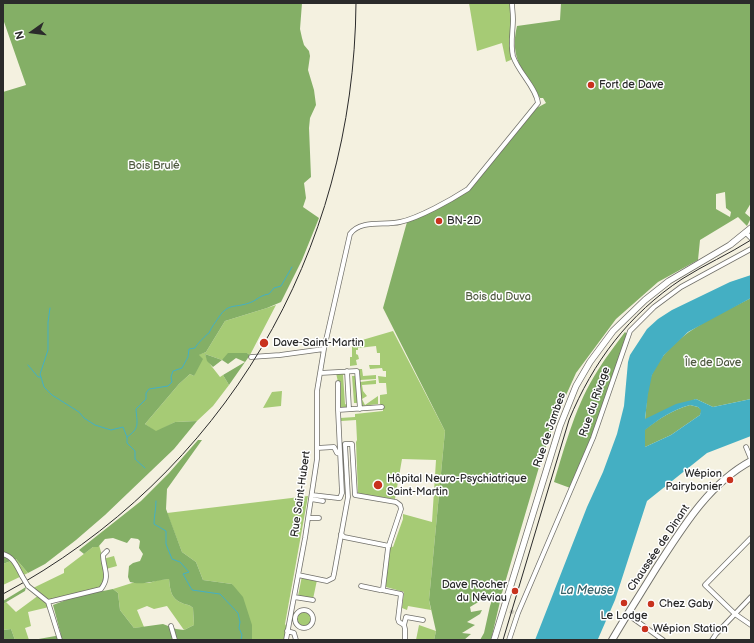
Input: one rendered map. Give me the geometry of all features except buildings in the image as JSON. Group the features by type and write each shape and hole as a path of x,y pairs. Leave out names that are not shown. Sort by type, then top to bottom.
{"main road":[{"name":"Rue de Jambes","path":"494,640 507,610 562,420 576,386 590,362 613,331 645,300 669,281 730,245 751,228"},
{"name":"Chaussée de Dinant","path":"612,640 627,614 699,505 730,475 751,460"}],"street":[{"name":"Rue Saint-Hubert","path":"286,640 287,631 292,618 294,597 311,497 317,448 317,391 324,349 350,234 354,228 365,225 393,224 409,220 468,189 540,102 513,55 512,43 514,17 512,3"},
{"path":"746,233 751,238"},
{"name":"Rue du Rivage","path":"509,640 516,613 593,438 630,331 654,307 681,287 751,249"},
{"path":"251,357 324,349"},
{"path":"347,371 349,409"},
{"path":"320,373 357,371 360,409"},
{"path":"338,384 342,491 340,498"},
{"path":"338,410 382,407"},
{"path":"298,575 327,581 332,578 334,574 348,493 345,444 352,444 355,495"},
{"path":"317,448 334,447 337,453 340,454"},
{"path":"746,447 751,460"},
{"path":"342,491 355,495 396,502 400,505 400,514 389,546 384,574 384,587 382,590"},
{"path":"311,497 340,498 347,500"},
{"path":"311,497 323,501"},
{"path":"308,518 319,518"},
{"path":"341,534 344,537 389,546"},
{"path":"751,538 705,585 735,614 751,625"},
{"path":"48,602 101,589 107,572 103,555 107,551"},
{"path":"3,554 10,557 14,561 28,586 48,602 60,640"},
{"path":"361,586 401,594 398,619 399,622 404,625"},
{"path":"294,597 313,600"},
{"path":"712,640 751,597"},
{"path":"305,610 310,613 312,621 306,628 301,628 292,618 297,613 305,610"},
{"path":"627,614 663,640"},
{"path":"405,640 406,629 404,625 406,617 423,620"},
{"path":"171,626 175,640"},
{"path":"287,631 294,633 296,640"}],"green space":[{"name":"Bois Brulé","path":"3,3 302,3 300,29 304,45 309,51 310,56 308,70 314,90 316,105 310,118 311,177 304,183 306,198 303,207 319,218 302,260 281,302 225,321 206,352 199,355 203,359 194,376 190,374 179,384 145,424 156,431 175,422 197,421 174,449 105,515 45,564 28,573 16,559 3,564 3,92 26,85 3,19"},
{"path":"469,3 510,3 513,59 506,62 502,43 477,51"},
{"name":"Bois du Duva","path":"561,3 751,3 751,203 745,213 751,218 747,226 738,217 700,240 698,260 658,282 616,319 576,373 558,413 542,457 502,593 491,640 480,640 484,633 492,600 490,595 470,607 471,612 482,610 480,614 467,622 475,625 462,633 471,634 464,640 434,640 436,631 429,600 445,431 383,308 407,222 468,191 533,110 546,103 543,98 540,98 520,65 515,48 517,26 560,20","holes":["725,192 726,208 731,212 730,217 716,209 716,194"]},
{"name":"Île de Dave","path":"751,298 751,399 713,407 696,399 645,420 650,379 660,360 670,348 695,328"},
{"path":"276,305 250,355 247,353 222,360 205,354 213,369 220,377 223,375 229,385 213,406 197,421 175,422 156,432 145,424 179,384 190,374 194,376 198,355 206,352 225,321"},
{"path":"393,331 445,431 429,600 431,610 408,606 407,610 402,608 404,592 386,587 386,574 390,546 393,547 403,519 403,514 432,522 436,460 402,459 395,499 358,494 356,420 341,421 340,418 355,417 355,414 383,411 383,406 380,404 380,395 387,394 386,383 379,383 378,376 386,377 386,371 383,371 382,368 370,369 369,365 380,365 380,353 377,353 376,346 358,348 358,350 356,350 356,354 358,355 359,359 356,360 357,365 350,366 350,357 352,357 352,343"},
{"path":"625,332 629,336 573,489 554,482 572,424 590,383"},
{"path":"228,353 247,353 250,355 229,385 223,375 245,362 236,358 228,364 222,360"},
{"path":"205,354 222,360 213,367 207,361"},
{"path":"359,369 362,369 363,376 376,375 376,379 360,380"},
{"path":"336,373 346,374 343,375 345,404 347,405 346,408 340,407 341,382 338,382"},
{"path":"352,376 356,376 355,380 357,382 358,403 354,403"},
{"path":"376,380 376,384 362,385 363,391 367,396 362,399 365,405 378,396 378,404 362,406 360,382"},
{"path":"282,391 281,406 263,408 272,392"},
{"path":"690,405 698,407 702,410 700,415 671,435 645,447 644,430 677,409"},
{"path":"198,440 202,440 167,489 166,509 182,552 196,562 203,580 232,584 243,597 252,625 252,639 33,640 61,635 53,605 74,597 113,589 118,593 120,610 134,628 163,624 176,629 184,630 194,625 193,608 189,605 183,604 173,597 169,579 144,583 130,582 128,577 129,566 140,561 143,554 139,548 140,541 138,539 131,538 127,543 113,538 105,539 98,547 93,547 84,554 79,550 141,501 169,473"},
{"path":"308,496 285,624 287,627 285,640 251,640 252,639 232,584 203,580 196,562 182,552 167,513"},
{"path":"99,545 103,559 114,556 117,566 106,569 103,587 48,602 49,607 28,612 31,626 25,628 29,640 15,640 11,629 3,630 3,604 6,602 16,612 39,595 31,589 64,573 64,569 93,547"},
{"path":"16,559 28,573 3,585 3,564"},
{"path":"302,576 317,580 313,599 298,596"},
{"path":"169,579 173,597 183,604 189,605 193,608 194,625 184,630 167,606 154,609 147,606 137,610 144,627 134,628 120,610 118,593 113,589 132,583 149,583"},
{"path":"26,587 25,591 3,604 3,601"},
{"path":"301,612 307,612 311,616 311,622 307,626 301,626 297,622 297,616"},
{"path":"419,625 436,631 434,640 416,640"},
{"path":"11,629 15,640 3,640 3,630"}],"water":[{"name":"La Meuse","path":"751,275 751,298 688,332 664,355 652,375 645,419 676,404 696,399 713,407 751,399 751,436 707,453 647,501 615,600 598,639 599,640 535,640 617,434 624,406 630,355 647,329 658,319 672,310 730,282","holes":["690,405 698,407 701,410 700,415 671,435 645,447 645,430 650,426 677,409"]}],"waterway":[{"path":"145,468 135,459 135,451 127,443 127,437 136,428 136,409 146,399 146,393 149,389 168,386 172,382 171,377 173,371 182,368 188,357 189,349 195,348 209,333 212,326 222,313 229,308 249,303 269,294 274,288 281,286 292,267"},
{"path":"50,308 48,322 48,350 40,374 44,387 52,395 79,412 84,418 95,425 111,430 123,427 127,437"},
{"path":"28,365 38,377 41,377"},
{"path":"156,501 154,524 166,531 166,544 172,559 180,562 189,572 183,574 192,590 220,594 238,613 240,622 239,628 242,635 241,640"}],"tunnel":[{"path":"510,611 515,613"}],"railway":[{"path":"3,594 82,545 151,487 211,421 262,348 302,268 331,184 349,95 356,3"},
{"path":"503,640 569,420 589,378 615,341 645,308 682,279 751,240"}],"place":[{"name":"Fort de Dave","path":"591,85"},
{"name":"BN-2D","path":"439,221"},
{"name":"Dave-Saint-Martin","path":"264,343"},
{"name":"Wépion Pairybonier","path":"730,480"},
{"name":"Hôpital Neuro-Psychiatrique Saint-Martin","path":"378,485"},
{"name":"Dave Rocher du Néviau","path":"515,591"},
{"name":"Le Lodge","path":"624,603"},
{"name":"Chez Gaby","path":"651,604"},
{"name":"Wépion Station","path":"645,629"}]}
